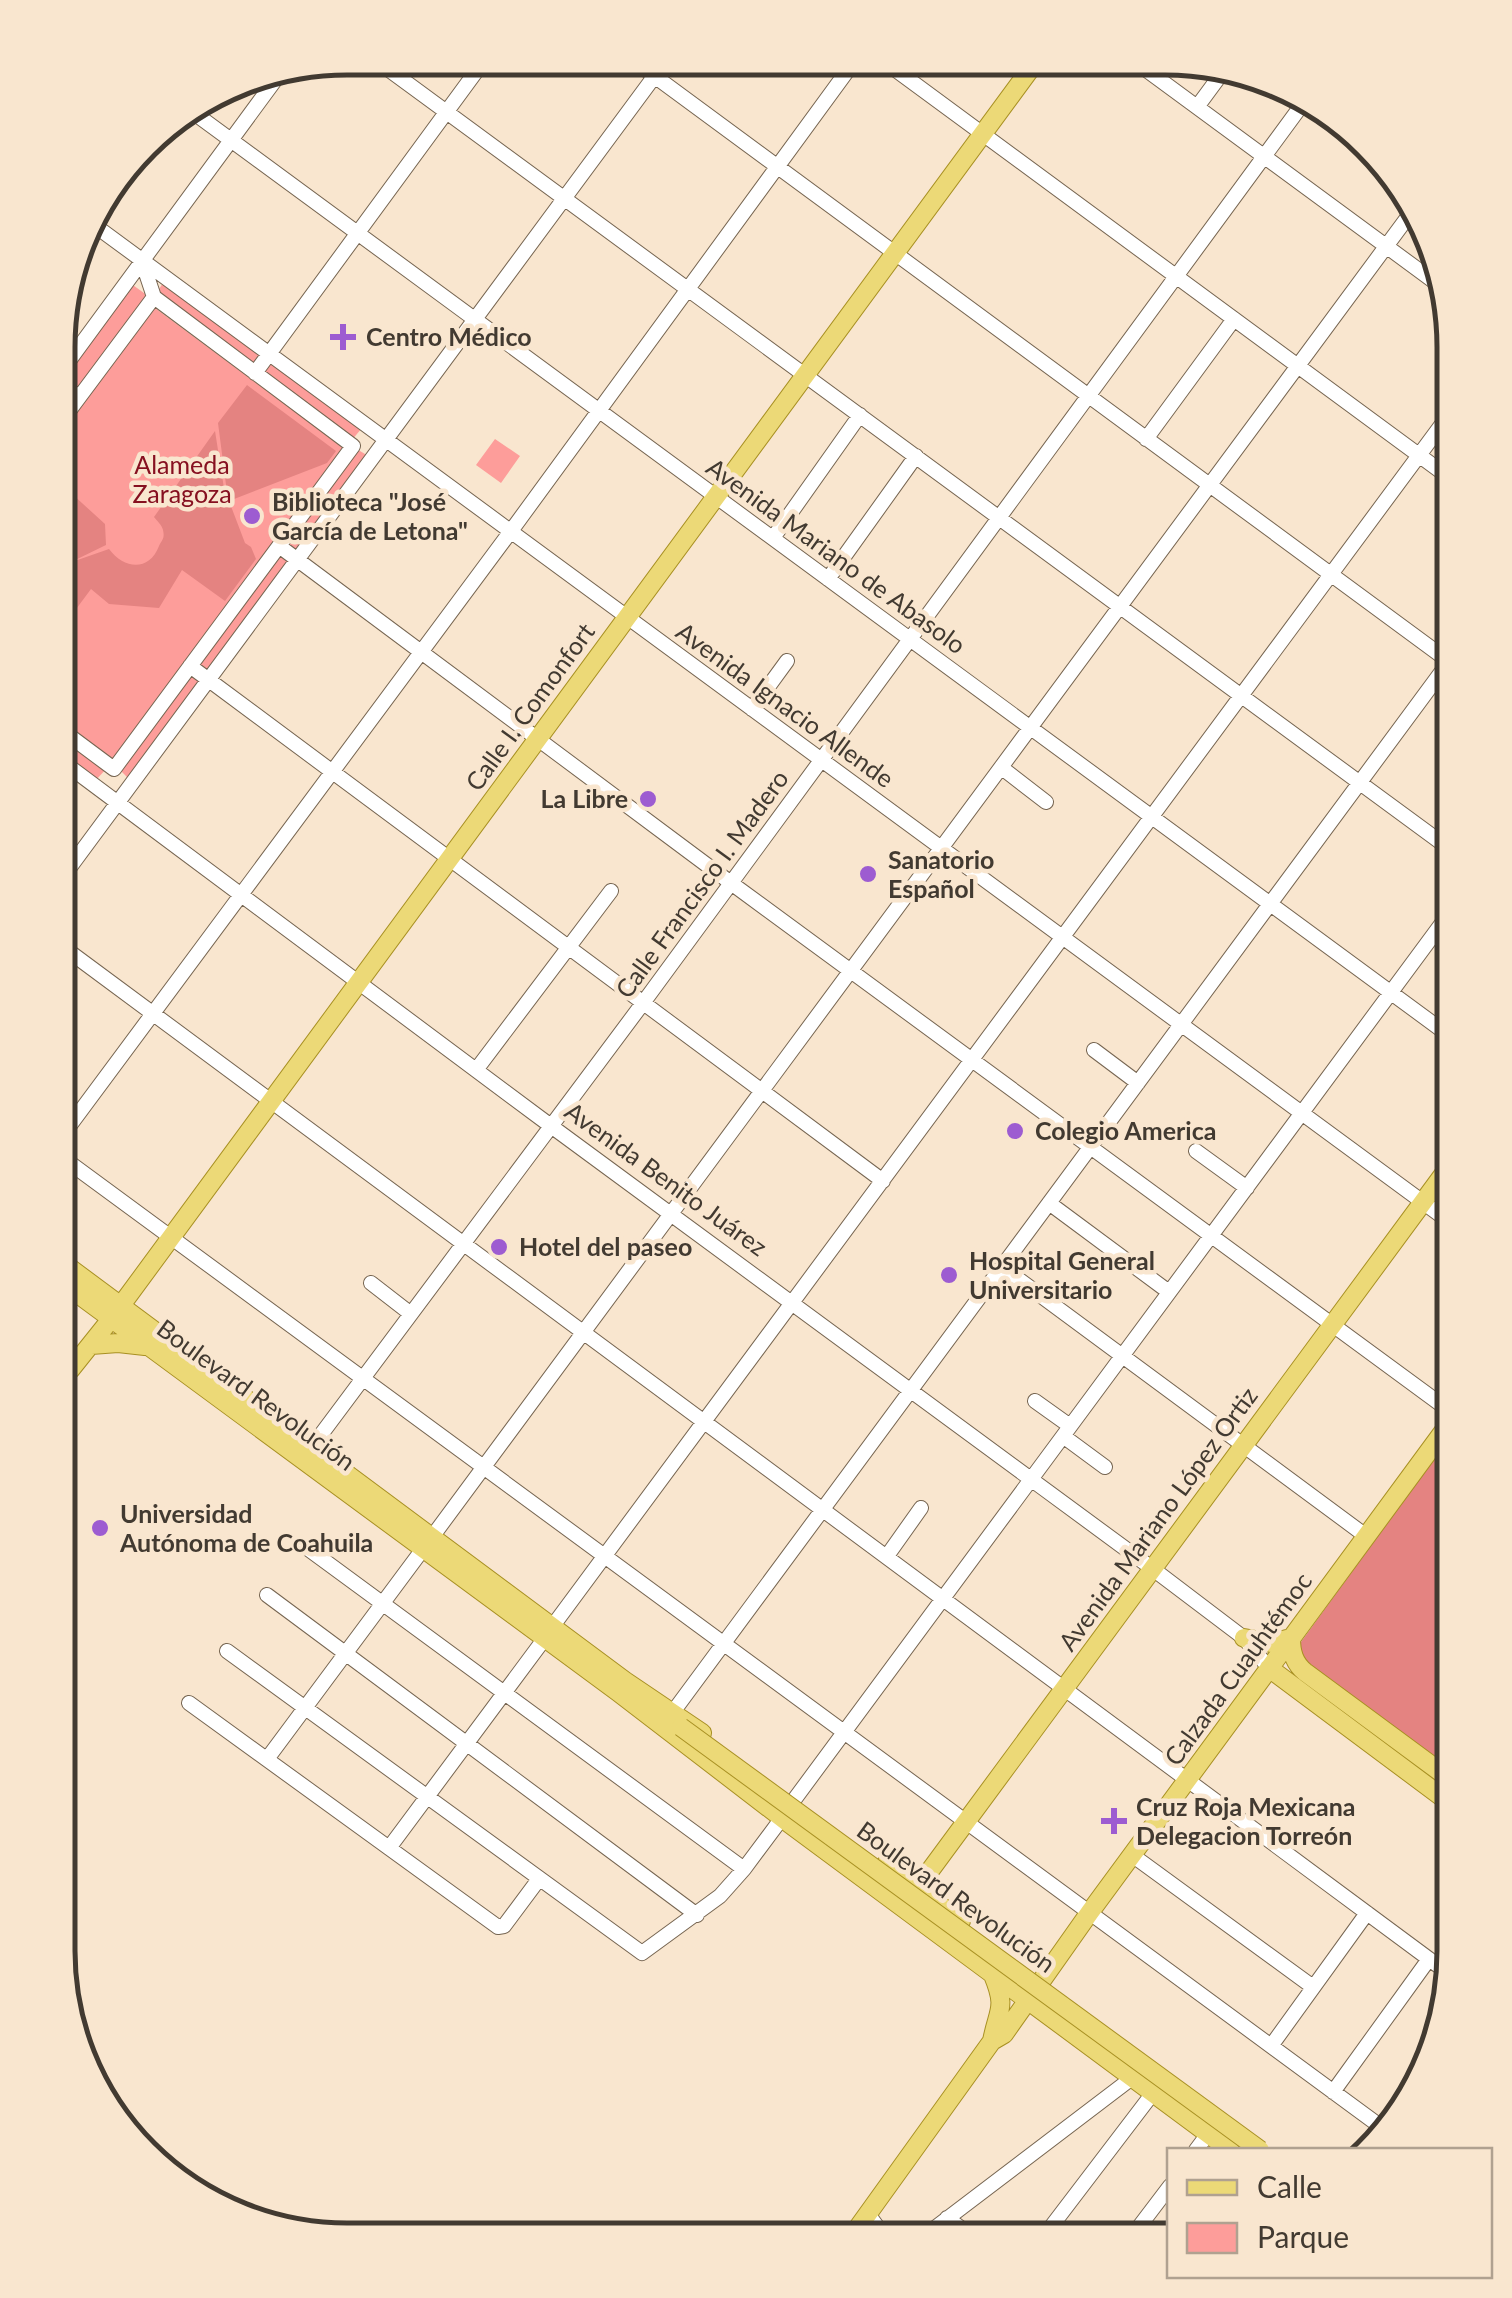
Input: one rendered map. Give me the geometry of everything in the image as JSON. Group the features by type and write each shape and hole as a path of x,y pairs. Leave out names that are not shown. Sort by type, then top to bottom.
{"main road":[{"name":"Calle I. Comonfort","path":"75,1362 171,1238 1026,75"},
{"name":"Avenida Mariano López Ortiz","path":"903,1908 1436,1184"},
{"path":"75,1275 116,1312 311,1448 428,1543"},
{"name":"Boulevard Revolución","path":"75,1289 116,1312 149,1347 428,1543 1257,2148"},
{"path":"91,1345 149,1347"},
{"name":"Calzada Cuauhtémoc","path":"861,2223 901,2179 992,2041 1004,2034 1436,1439"},
{"path":"1244,1638 1271,1644 1291,1638 1297,1664 1305,1672 1436,1769"},
{"name":"Avenida Benito Juárez","path":"1269,1668 1436,1791"},
{"name":"Boulevard Revolución","path":"622,1686 782,1818 1227,2148"},
{"path":"677,1723 917,1888 1267,2148"},
{"name":"Boulevard Revolución","path":"677,1723 1245,2148"},
{"path":"992,1974 1001,2012 992,2041"},
{"path":"1094,2049 1098,2035 1108,2030"}],"street":[{"path":"396,75 1437,839"},
{"path":"255,374 474,75"},
{"path":"652,75 1437,649"},
{"path":"75,1118 844,75"},
{"path":"903,75 1437,468"},
{"path":"1158,75 1428,277"},
{"path":"75,860 655,77"},
{"path":"1197,107 1217,80"},
{"path":"75,353 271,86"},
{"name":"Calle Francisco I. Madero","path":"311,1448 1298,110"},
{"name":"Avenida Mariano de Abasolo","path":"201,118 1437,1026"},
{"path":"267,1760 1405,220"},
{"name":"Avenida Ignacio Allende","path":"102,231 1436,1212"},
{"path":"142,261 154,297 353,446"},
{"path":"75,402 154,297"},
{"path":"1146,438 1234,319"},
{"path":"75,394 79,397"},
{"path":"773,538 860,415"},
{"path":"389,1848 1437,431"},
{"path":"118,802 114,769 190,666 353,446 386,440"},
{"path":"828,578 916,456"},
{"path":"279,546 1436,1402"},
{"path":"752,709 787,661"},
{"path":"190,666 883,1181"},
{"path":"677,1723 724,1644 1437,681"},
{"path":"75,739 114,769"},
{"path":"1002,768 1046,802"},
{"name":"Avenida Benito Juárez","path":"75,770 1153,1569 1244,1638 1269,1668"},
{"path":"476,1070 611,891"},
{"path":"794,1800 1437,930"},
{"path":"75,956 1436,1964"},
{"path":"1094,1050 1138,1082"},
{"path":"1196,1150 1247,1188"},
{"path":"75,1167 1375,2123"},
{"path":"1049,1203 1169,1292"},
{"path":"1002,1267 1366,1536"},
{"path":"371,1283 411,1314"},
{"path":"1036,1401 1105,1467"},
{"path":"887,1556 920,1508"},
{"path":"303,1546 744,1869"},
{"path":"268,1595 697,1915"},
{"path":"227,1651 642,1953 720,1896 782,1818"},
{"path":"190,1704 500,1928 539,1879"},
{"path":"1132,1855 1314,1987"},
{"path":"1270,2046 1367,1913"},
{"path":"1333,2092 1429,1959"},
{"path":"941,2223 1132,2078"},
{"path":"1054,2223 1153,2093"},
{"path":"1198,2148 1208,2134"},
{"path":"1142,2223 1167,2190"},
{"path":"868,2214 875,2223"},
{"path":"947,2218 954,2223"}],"green space":[{"path":"165,280 362,428 351,441 155,295"},
{"path":"130,283 151,298 78,392 75,357"},
{"name":"Alameda Zaragoza","path":"151,305 351,453 355,448 370,457 130,780 121,771 107,768 96,780 75,765 75,408"},
{"path":"247,385 336,451 327,463 229,501 245,543 256,559 225,601 182,570 159,608 109,604 91,589 75,611 75,561 109,549 129,564 149,560 163,537 154,517 215,431 228,500 218,423"},
{"path":"495,439 520,456 501,483 476,465"},
{"path":"75,497 105,524 106,545 75,560"},
{"path":"1436,1455 1436,1759 1293,1653"}],"place":[{"name":"Centro Médico","path":"343,337"},
{"name":"Biblioteca \"José García de Letona\"","path":"252,516"},
{"name":"La Libre","path":"648,799"},
{"name":"Sanatorio Español","path":"868,874"},
{"name":"Colegio America","path":"1015,1131"},
{"name":"Hotel del paseo","path":"499,1247"},
{"name":"Hospital General Universitario","path":"949,1275"},
{"name":"Universidad Autónoma de Coahuila","path":"100,1528"},
{"name":"Cruz Roja Mexicana Delegacion Torreón","path":"1114,1821"}]}
